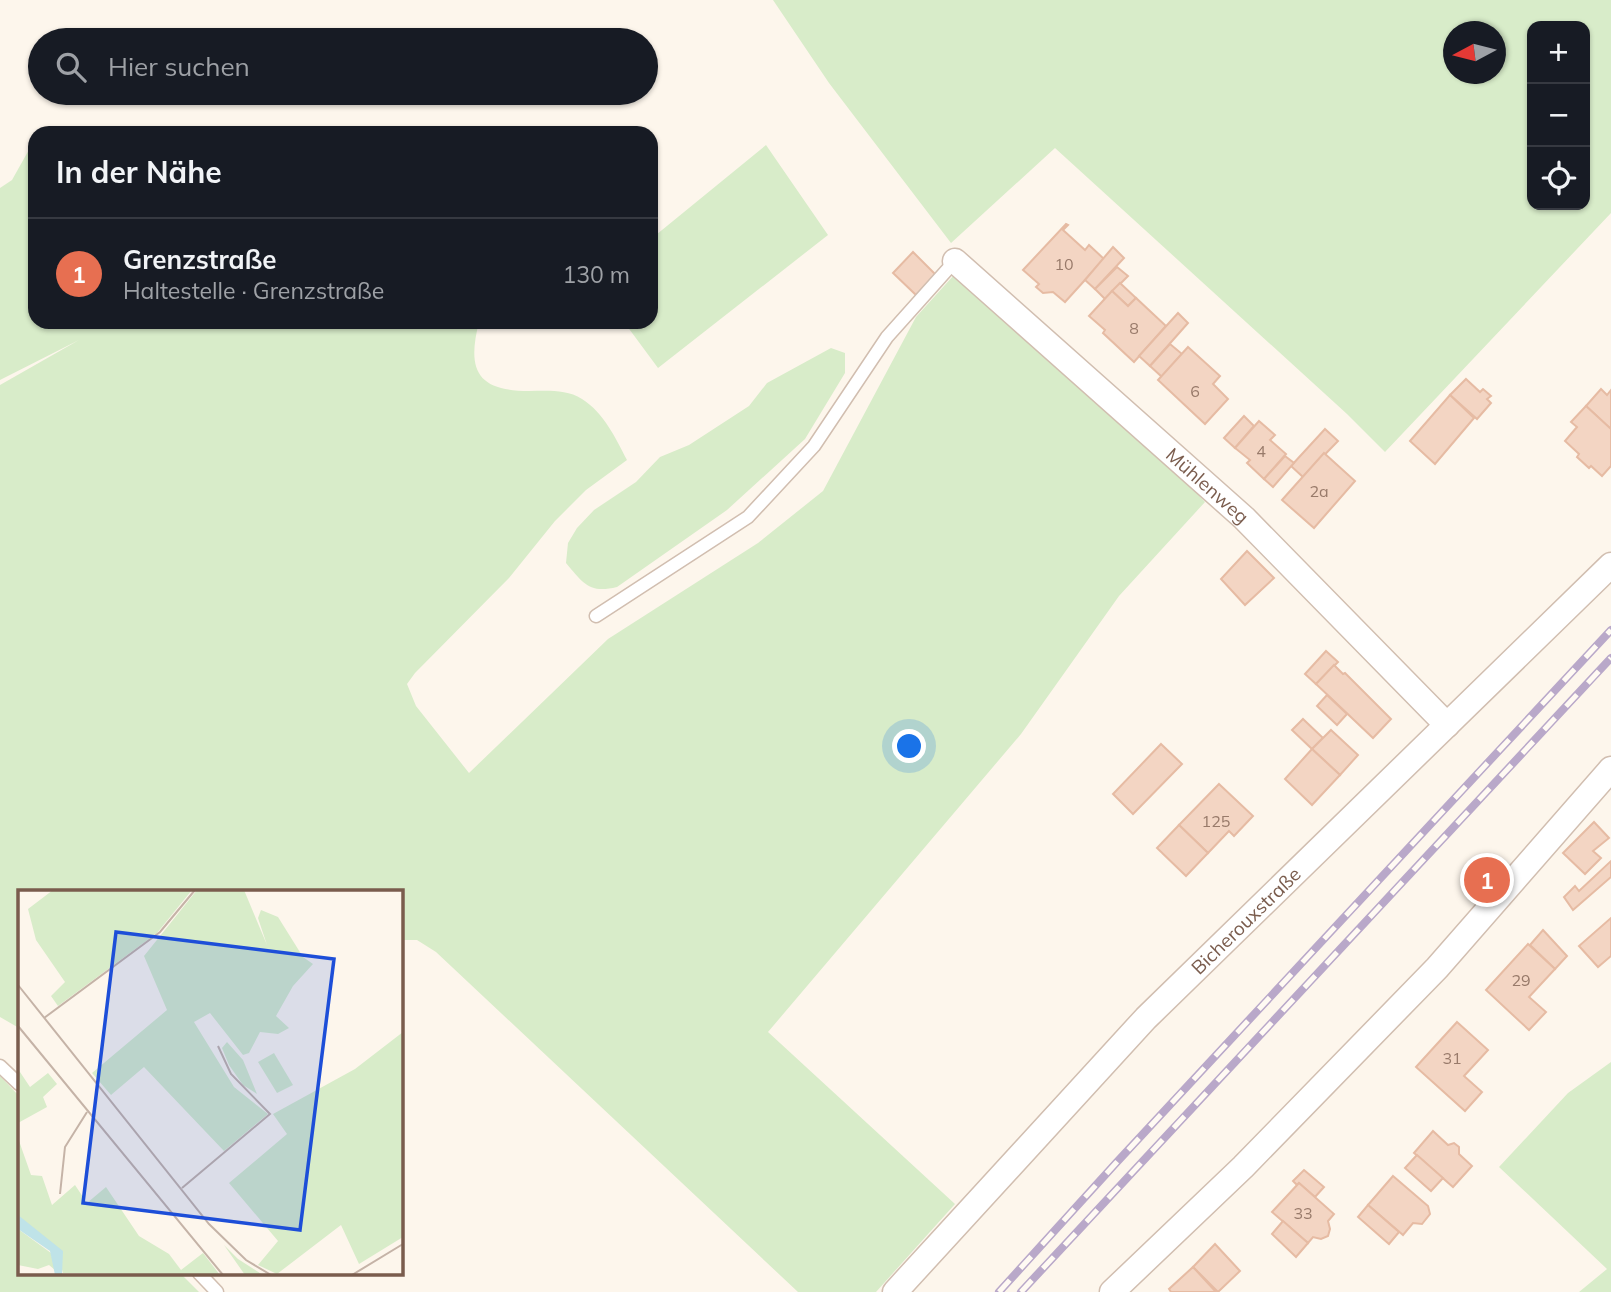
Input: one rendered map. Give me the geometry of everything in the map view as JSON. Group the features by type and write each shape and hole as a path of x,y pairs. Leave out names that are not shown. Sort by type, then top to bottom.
{"street":[{"name":"Mühlenweg","path":"955,261 1244,519 1447,725"},
{"name":"Bicherouxstraße","path":"895,1292 1146,1018 1611,565"},
{"path":"1112,1292 1243,1167 1437,968 1611,769"}],"lane":[{"path":"596,616 748,517 814,446 887,337 955,261"},
{"path":"0,1066 18,1083"},
{"path":"200,1274 217,1292"}],"green space":[{"path":"773,0 1611,0 1611,213 1385,452 1347,414 1055,148 951,243 829,83"},
{"path":"766,145 828,235 658,368 629,329 658,329 658,233"},
{"path":"28,151 28,329 478,329 474,353 480,374 487,382 511,390 570,394 582,399 597,411 627,460 586,490 555,521 509,578 407,684 416,706 469,773 608,639 758,543 823,491 916,317 954,275 1147,441 1205,502 1119,596 1021,734 768,1032 955,1204 876,1292 798,1292 436,952 417,940 402,940 402,890 18,890 18,1027 0,1017 0,385 79,340 0,380 0,188 12,180"},
{"path":"831,348 845,353 845,373 805,439 727,510 617,587 593,588 577,576 566,563 568,543 577,528 594,510 636,482 660,457 689,445 749,406 767,383"},
{"path":"1611,1062 1611,1292 1579,1292 1607,1269 1499,1167 1568,1093"},
{"path":"0,1076 18,1095 18,1274 181,1274 199,1292 0,1292"}],"building":[{"path":"1066,224 1068,225 1063,230 1085,250 1089,245 1104,259 1065,302 1053,292 1043,293 1036,287 1039,284 1023,270"},
{"path":"1113,247 1124,258 1095,289 1085,280"},
{"path":"913,252 936,275 916,295 893,273"},
{"path":"1117,267 1128,276 1105,299 1095,289"},
{"path":"1120,283 1136,298 1128,306 1112,291"},
{"path":"1112,291 1128,306 1136,298 1166,326 1134,362 1089,316"},
{"path":"1178,313 1188,323 1150,366 1139,356"},
{"path":"1170,344 1182,354 1162,377 1150,366"},
{"path":"1188,347 1220,376 1213,384 1228,399 1205,424 1158,380"},
{"path":"1466,379 1480,392 1483,389 1491,396 1487,399 1491,403 1477,419 1450,395"},
{"path":"1601,389 1607,395 1611,390 1611,429 1586,406"},
{"path":"1450,395 1474,418 1435,464 1410,441"},
{"path":"1586,406 1611,429 1611,466 1602,476 1577,457 1579,454 1565,441 1577,427 1571,422"},
{"path":"1244,416 1254,426 1235,448 1224,438"},
{"path":"1259,421 1275,435 1270,440 1286,454 1264,479 1247,463 1250,460 1235,448"},
{"path":"1325,429 1338,441 1303,477 1291,466"},
{"path":"1324,453 1355,481 1314,528 1282,500"},
{"path":"1285,456 1294,463 1273,487 1264,479"},
{"path":"1247,551 1274,578 1245,605 1221,579"},
{"path":"1326,651 1338,662 1316,684 1305,674"},
{"path":"1334,665 1391,719 1373,738 1316,684"},
{"path":"1327,695 1347,714 1337,725 1317,706"},
{"path":"1303,719 1323,738 1312,749 1292,730"},
{"path":"1331,730 1358,755 1340,775 1312,749"},
{"path":"1161,744 1182,764 1133,814 1113,794"},
{"path":"1312,749 1340,775 1312,805 1285,779"},
{"path":"1219,784 1253,816 1234,836 1229,831 1208,853 1179,825"},
{"path":"1594,822 1609,838 1593,851 1601,858 1585,874 1563,853"},
{"path":"1179,825 1208,853 1186,876 1157,848"},
{"path":"1611,861 1611,877 1573,910 1564,897 1575,886 1579,891"},
{"path":"1611,918 1611,956 1598,967 1579,946"},
{"path":"1543,930 1567,956 1555,969 1530,945"},
{"path":"1528,944 1555,969 1529,997 1546,1012 1529,1030 1486,990"},
{"path":"1457,1022 1488,1050 1464,1076 1482,1092 1465,1111 1416,1067"},
{"path":"1433,1131 1448,1145 1454,1143 1459,1147 1459,1154 1472,1166 1453,1187 1414,1153"},
{"path":"1417,1155 1443,1178 1431,1191 1405,1168"},
{"path":"1304,1170 1324,1187 1315,1197 1293,1181"},
{"path":"1393,1176 1428,1206 1430,1214 1422,1224 1413,1223 1403,1235 1368,1205"},
{"path":"1299,1183 1334,1214 1328,1221 1328,1236 1321,1239 1313,1237 1308,1243 1272,1212"},
{"path":"1368,1205 1399,1232 1389,1244 1358,1217"},
{"path":"1283,1221 1308,1243 1296,1257 1272,1234"},
{"path":"1215,1244 1240,1271 1218,1292 1193,1267"},
{"path":"1193,1267 1216,1292 1171,1292 1169,1289"}],"railway":[{"path":"999,1292 1611,630"},
{"path":"1021,1292 1611,658"}],"place":[{"name":"Grenzstraße","path":"1487,880"}]}
